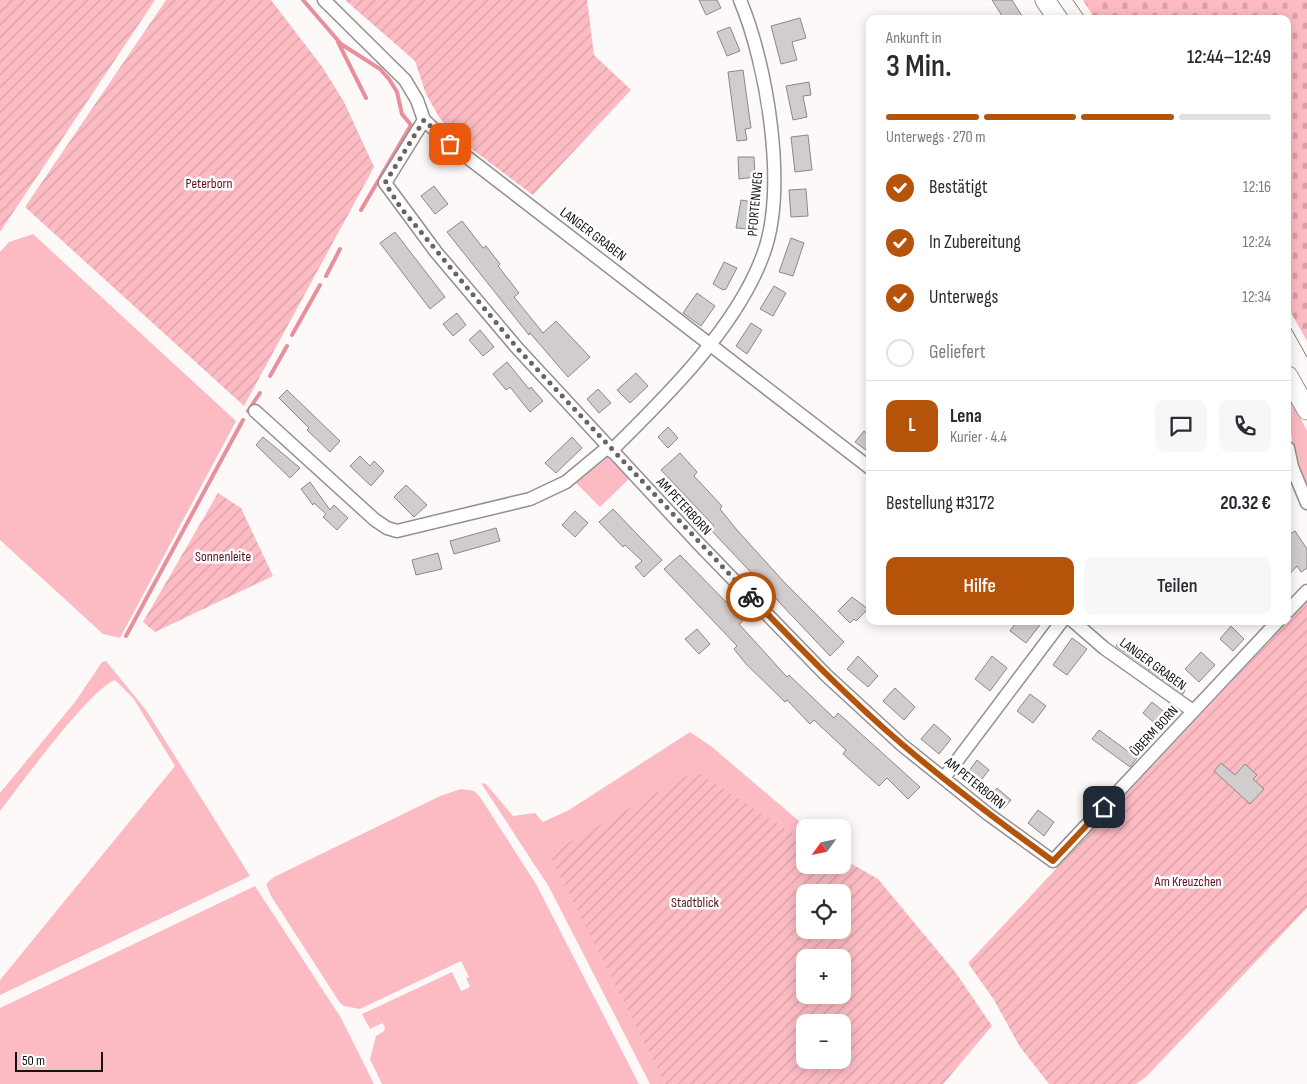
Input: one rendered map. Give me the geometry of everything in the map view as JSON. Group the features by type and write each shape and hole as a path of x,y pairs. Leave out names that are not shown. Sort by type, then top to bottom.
{"main road":[{"path":"1045,0 1055,15"},
{"path":"1291,381 1307,410"}],"street":[{"name":"LANGER GRABEN","path":"324,0 405,80 417,100 424,120 450,144 866,465"},
{"name":"PFORTENWEG","path":"255,411 387,528 397,531 530,499 566,482 609,449 661,402 710,343 753,276 763,256 770,232 774,157 766,95 754,41 740,0"},
{"name":"AM PETERBORN","path":"424,120 385,183 401,208 518,349 609,449 826,675 902,745 1053,861"},
{"path":"1291,462 1307,503"},
{"path":"1291,608 1307,591"},
{"path":"944,778 1059,625"},
{"name":"LANGER GRABEN","path":"1078,625 1104,648 1193,711"},
{"name":"ÜBERM BORN","path":"1053,861 1274,625"}],"green space":[{"path":"0,0 155,0 0,232"},
{"name":"Peterborn","path":"166,0 271,0 323,68 344,102 374,167 244,406 25,207"},
{"path":"345,0 587,0 594,55 631,90 533,195 456,137 439,117 426,94 415,61"},
{"path":"1083,0 1307,0 1307,341 1291,313 1291,15 1092,15"},
{"path":"33,234 236,421 120,638 103,634 0,540 0,252 9,242"},
{"path":"1291,399 1307,431 1307,485 1299,464 1293,443"},
{"path":"608,457 629,479 600,507 576,483"},
{"name":"Sonnenleite","path":"218,493 241,508 273,576 155,632 143,622"},
{"name":"Am Kreuzchen","path":"1307,601 1307,908 1146,1077 1136,1084 1049,1084 1020,1047 994,1000 968,963 1285,625 1291,625 1291,618"},
{"path":"106,661 146,710 250,876 0,995 0,980 175,766 133,698 115,680 103,687 73,719 0,811 0,793 75,702 102,662"},
{"path":"690,732 712,747 797,819 796,836 790,833 550,854 665,1084 650,1084 549,887 481,783 486,784 513,816 535,813 543,822 569,810"},
{"name":"Stadtblick","path":"695,771 796,835 796,874 851,874 851,864 878,879 956,973 992,1026 943,1084 665,1084 549,854"},
{"path":"461,789 474,791 480,797 536,884 639,1084 382,1084 370,1059 376,1036 384,1031 385,1027 382,1023 370,1029 362,1014 452,972 461,991 470,987 466,978 469,977 461,961 360,1009 344,1006 340,1003 271,896 266,884 274,877 440,796"},
{"path":"255,886 341,1018 374,1084 0,1084 0,1008"}],"building":[{"path":"699,0 717,0 721,8 706,15"},
{"path":"992,0 1012,0 1021,15 1001,15"},
{"path":"800,18 806,38 792,42 797,60 781,64 771,26"},
{"path":"730,27 740,51 727,56 717,32"},
{"path":"743,70 751,128 745,129 747,140 737,141 728,72"},
{"path":"809,82 811,95 803,96 807,117 793,120 786,86"},
{"path":"808,135 812,170 795,172 791,137"},
{"path":"738,157 754,157 755,177 739,179"},
{"path":"434,186 448,204 435,214 421,196"},
{"path":"806,189 808,216 791,217 789,190"},
{"path":"741,200 753,202 749,229 736,228"},
{"path":"462,221 483,248 486,246 500,264 498,266 519,293 514,297 543,333 556,321 590,357 568,377 530,333 529,335 447,232"},
{"path":"395,232 445,297 430,309 380,243"},
{"path":"791,238 804,243 793,276 779,272"},
{"path":"724,262 737,268 726,289 723,290 713,284"},
{"path":"774,286 786,293 773,316 760,309"},
{"path":"697,293 715,306 701,326 683,313"},
{"path":"457,313 466,325 453,336 443,324"},
{"path":"751,323 762,330 747,354 736,346"},
{"path":"480,330 494,347 483,356 469,340"},
{"path":"507,362 529,389 531,387 543,401 530,412 510,387 506,390 493,374"},
{"path":"636,373 648,386 630,403 617,390"},
{"path":"598,389 611,403 599,413 587,399"},
{"path":"287,390 340,441 330,452 307,430 309,428 279,398"},
{"path":"668,427 678,438 668,448 658,437"},
{"path":"864,431 866,433 866,450 855,442"},
{"path":"263,437 300,468 290,478 256,445"},
{"path":"572,437 582,448 556,473 545,463"},
{"path":"680,453 697,472 694,476 722,506 720,509 737,530 784,582 844,642 830,656 710,529 714,526 661,470"},
{"path":"360,456 370,466 374,461 384,471 371,486 350,466"},
{"path":"310,482 330,510 334,505 348,518 337,530 323,517 326,514 314,503 313,505 301,489"},
{"path":"406,485 427,505 414,517 394,497"},
{"path":"613,509 662,560 644,577 635,567 642,561 625,545 623,547 599,522"},
{"path":"575,511 588,523 575,537 562,525"},
{"path":"496,528 500,541 454,554 450,541"},
{"path":"1295,531 1307,549 1307,568 1301,572 1297,566 1291,573 1291,533"},
{"path":"438,553 442,569 416,575 412,560"},
{"path":"680,555 731,607 743,621 739,624 787,677 789,675 834,718 838,713 920,787 908,799 887,778 879,786 843,754 846,750 814,720 810,724 787,700 785,702 746,664 734,649 737,646 664,569"},
{"path":"852,597 866,608 866,611 856,621 854,619 850,623 838,611"},
{"path":"1014,625 1040,625 1026,643 1010,631"},
{"path":"1231,626 1244,639 1233,651 1220,639"},
{"path":"697,629 710,644 699,654 685,639"},
{"path":"1072,638 1087,649 1067,675 1053,665"},
{"path":"1118,643 1185,690 1183,694 1116,646"},
{"path":"1201,652 1215,665 1199,682 1185,669"},
{"path":"858,656 878,676 868,687 847,669"},
{"path":"992,656 1007,668 990,691 975,679"},
{"path":"895,688 915,707 904,720 883,701"},
{"path":"1030,694 1046,706 1033,723 1017,711"},
{"path":"1152,702 1167,714 1158,726 1143,713"},
{"path":"934,724 951,739 939,754 921,739"},
{"path":"1099,730 1137,758 1130,767 1092,739"},
{"path":"977,760 989,770 978,784 966,775"},
{"path":"1221,763 1235,775 1245,764 1257,775 1253,779 1264,789 1250,804 1214,771"},
{"path":"997,788 1011,800 1003,809 989,797"},
{"path":"1038,810 1054,822 1044,836 1028,823"}],"waterway":[{"path":"303,0 341,44 380,69 389,79 397,92 402,114 411,125 361,210"},
{"path":"338,42 366,98"},
{"path":"326,276 340,249"},
{"path":"292,335 320,285"},
{"path":"270,376 287,346"},
{"path":"248,411 260,393"},
{"path":"126,636 243,420"}],"tram line":[{"path":"1073,0 1083,15"},
{"path":"1291,328 1307,357"}],"way so far":[{"path":"450,144 424,120 385,183 401,208 518,349 611,451 751,597"}],"route":[{"path":"751,597 826,675 902,745 988,814 1053,861 1104,807"}]}
